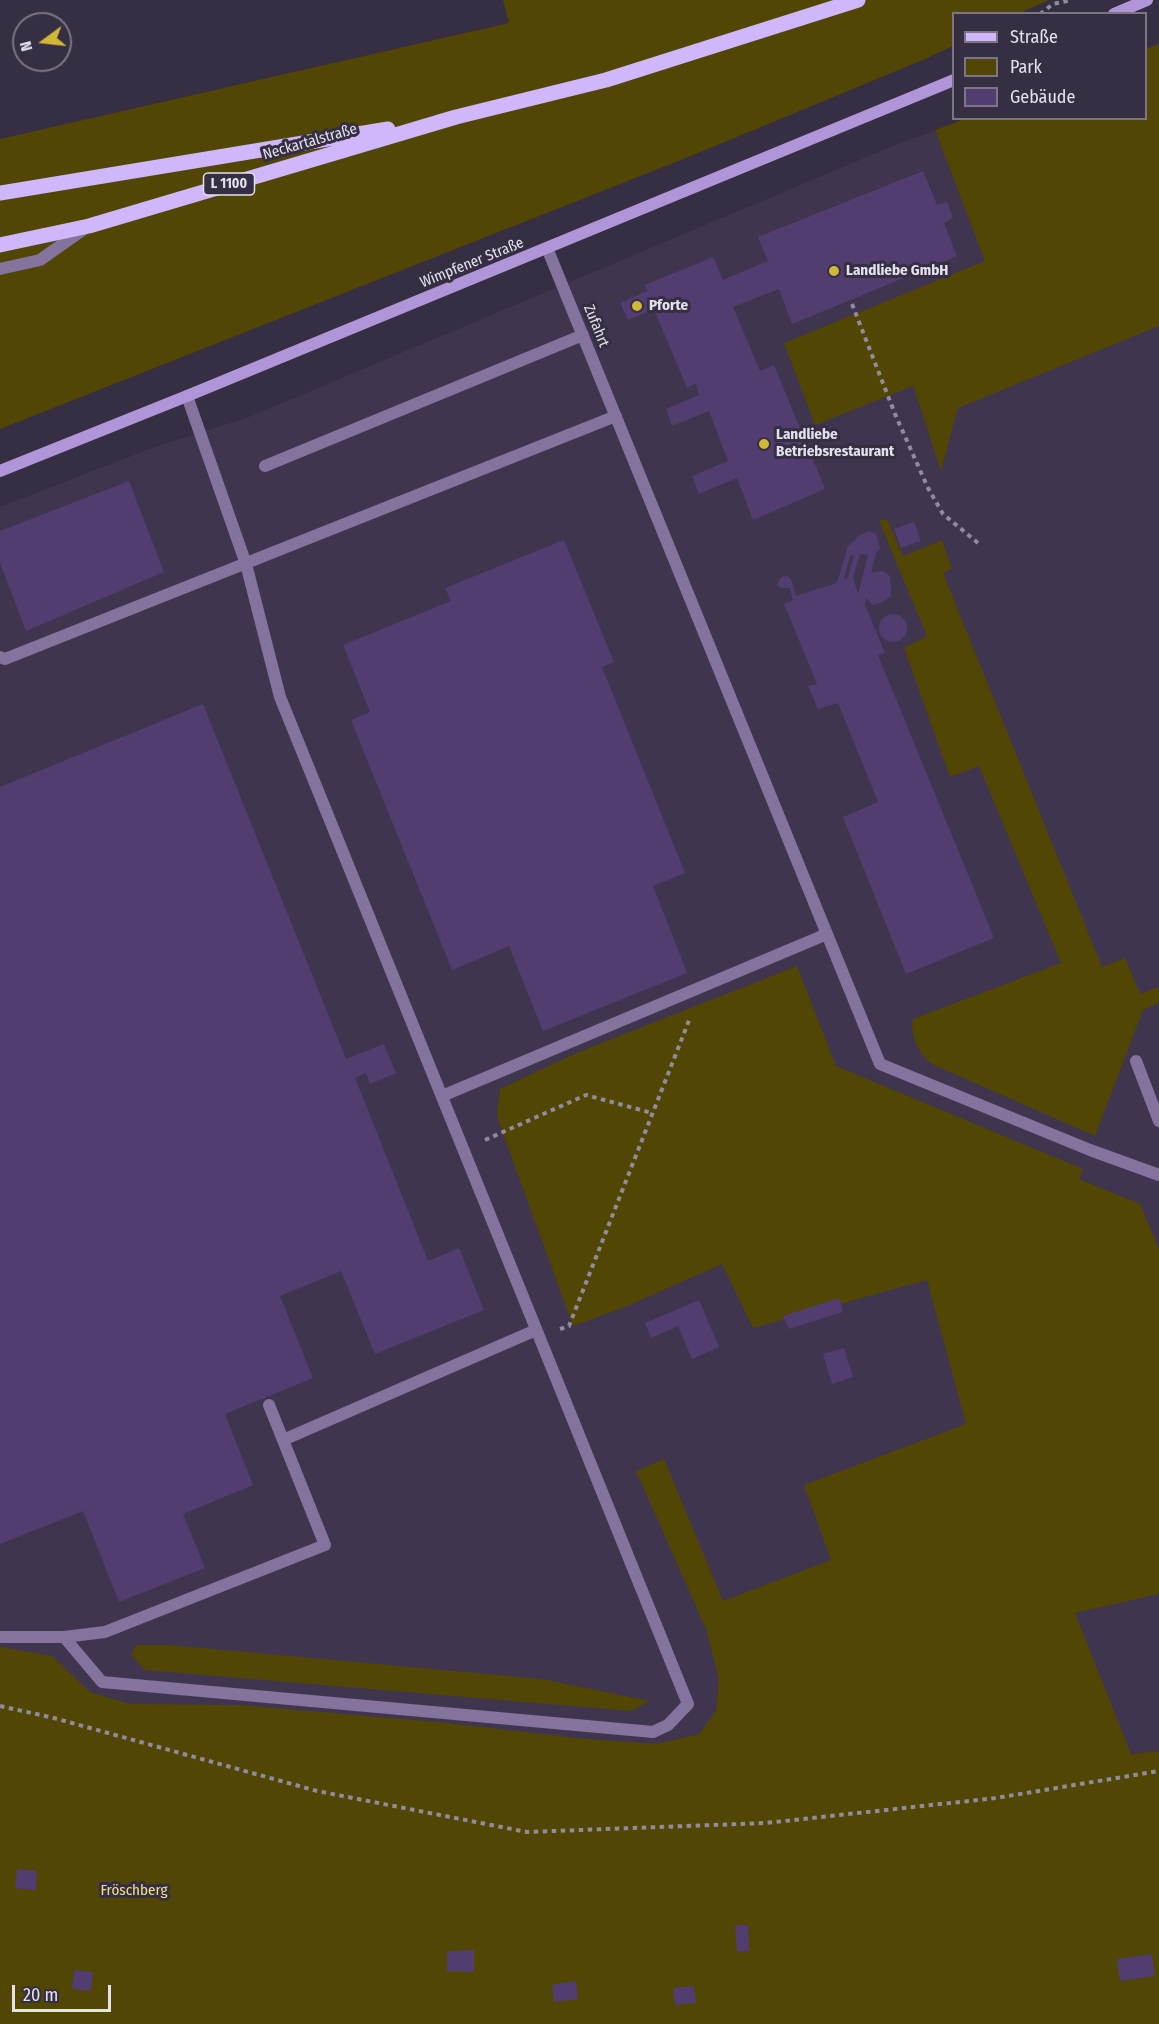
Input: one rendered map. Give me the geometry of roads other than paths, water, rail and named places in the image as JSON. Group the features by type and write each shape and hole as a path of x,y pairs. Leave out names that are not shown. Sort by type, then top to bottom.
{"main road":[{"name":"Neckartalstraße","path":"0,245 89,225 456,117 606,80 858,0"},
{"name":"Neckartalstraße","path":"0,193 456,117"}],"street":[{"path":"1119,12 1147,0"},
{"name":"Wimpfener Straße","path":"0,471 188,396 952,81"}],"lane":[{"path":"0,269 40,260 89,225"},
{"name":"Zufahrt","path":"547,248 880,1064 1090,1150 1159,1175"},
{"path":"265,466 583,336"},
{"path":"64,1637 102,1682 653,1732 668,1725 688,1704 280,697 246,564 188,396"},
{"path":"0,657 5,659 616,416"},
{"path":"441,1096 827,934"},
{"path":"1136,1061 1159,1121"},
{"path":"283,1440 537,1333"},
{"path":"0,1637 64,1637 105,1632 325,1545 269,1405"}],"place":[{"name":"Landliebe GmbH","path":"834,271"},
{"name":"Pforte","path":"637,306"},
{"name":"Landliebe Betriebsrestaurant","path":"764,444"}],"park label":[{"name":"Fröschberg","path":"134,1891"}]}
